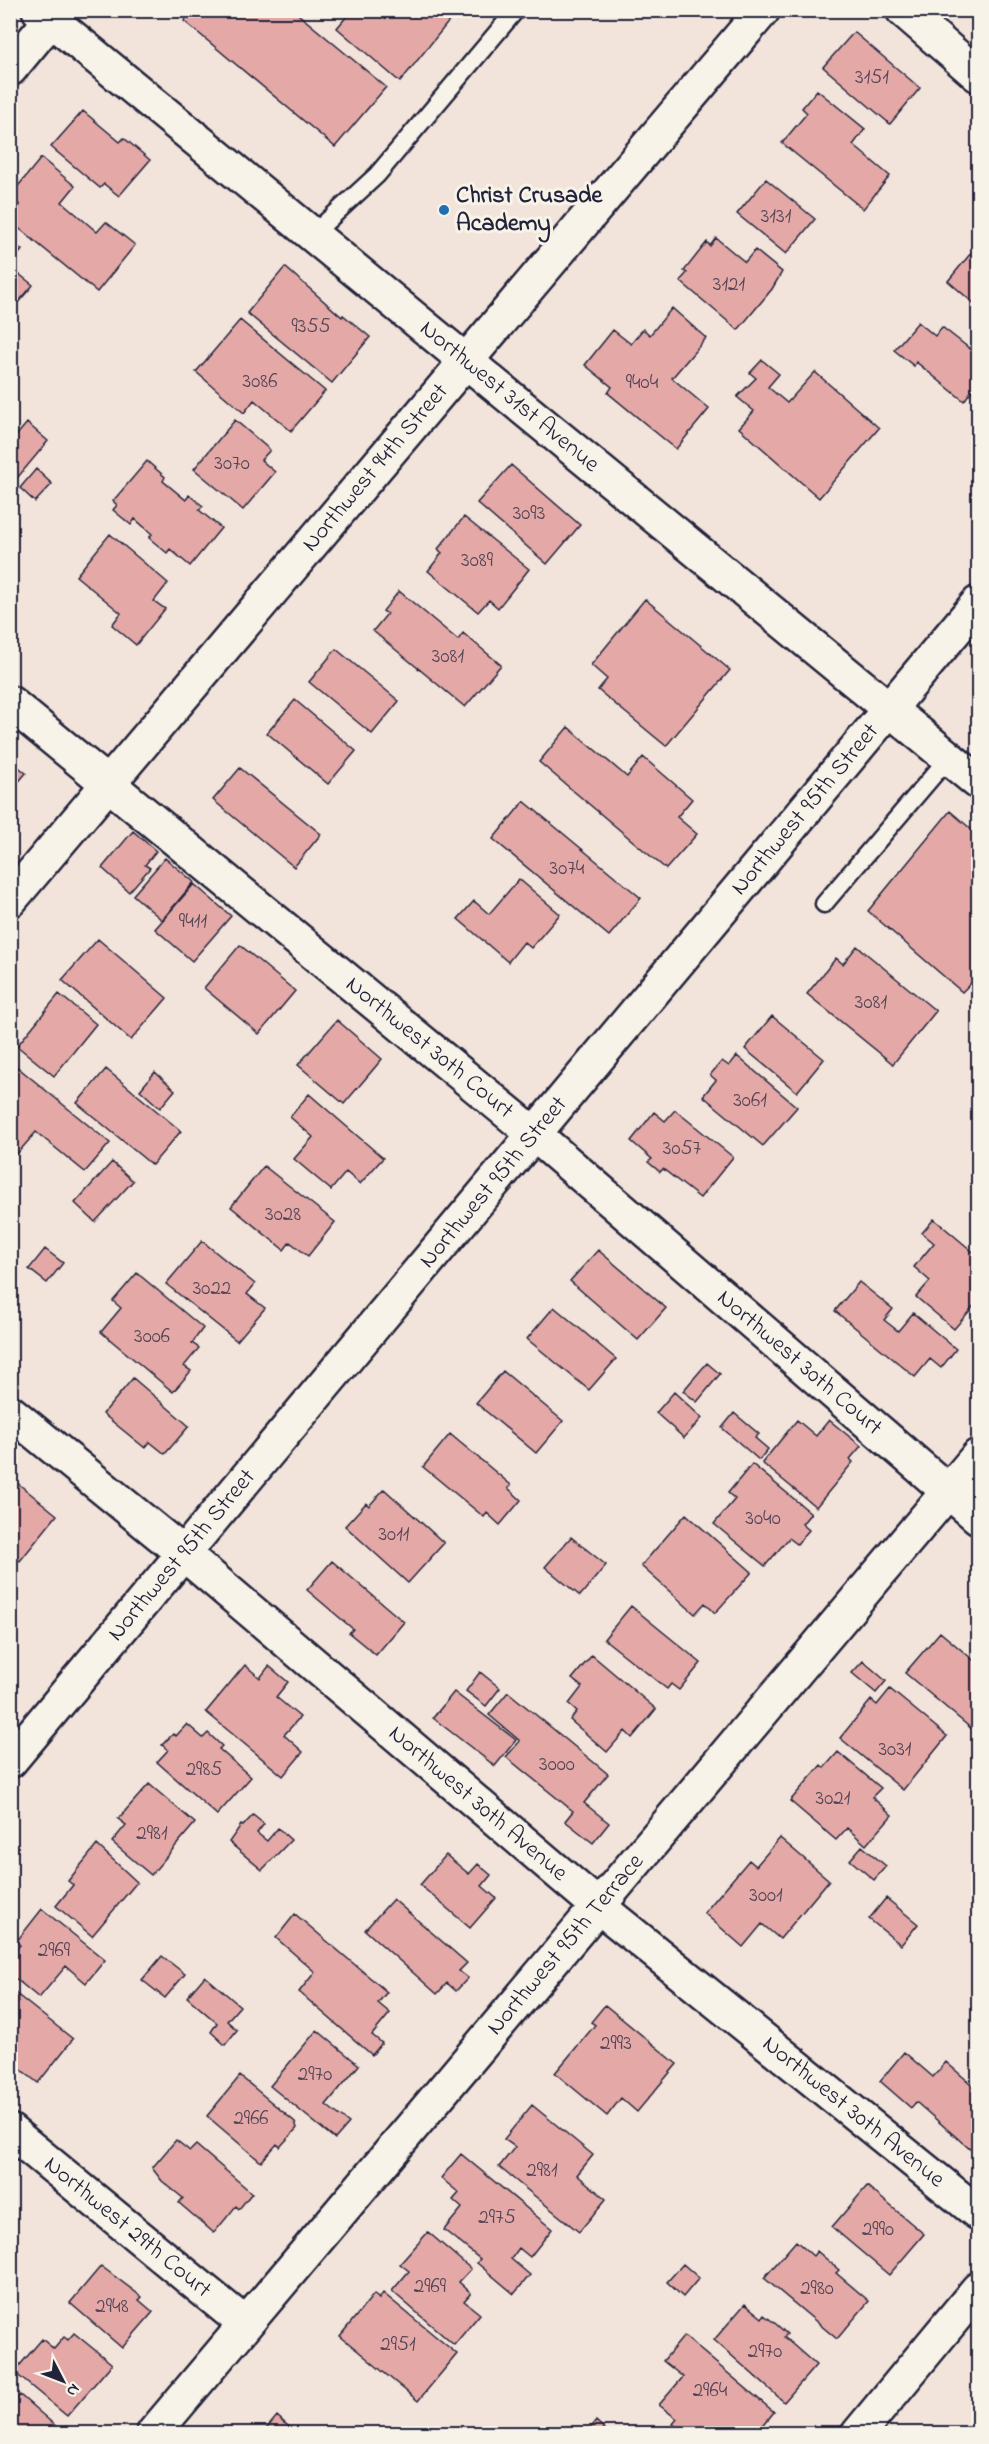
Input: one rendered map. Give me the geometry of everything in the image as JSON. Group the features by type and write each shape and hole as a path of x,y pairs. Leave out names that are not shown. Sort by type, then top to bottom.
{"street":[{"name":"Northwest 94th Street","path":"10,900 763,10"},
{"path":"903,10 978,75"},
{"name":"Northwest 31st Avenue","path":"50,14 312,236 978,782"},
{"path":"10,69 50,14"},
{"name":"Northwest 95th Street","path":"10,1761 978,603"},
{"name":"Northwest 30th Court","path":"10,704 534,1134 978,1516"},
{"name":"Northwest 30th Avenue","path":"10,1412 184,1554 598,1906 978,2213"},
{"name":"Northwest 95th Terrace","path":"153,2433 978,1455"},
{"name":"Northwest 29th Court","path":"10,2130 245,2324"},
{"path":"858,2433 978,2289"}],"lane":[{"path":"312,236 377,175 516,10"},
{"path":"824,904 948,757"}],"building":[{"path":"193,10 293,10 386,87 335,147 184,21"},
{"path":"352,10 458,10 400,82 337,28"},
{"path":"854,32 920,88 890,124 823,67"},
{"path":"817,90 865,129 853,145 890,176 863,209 782,143 807,113 802,108"},
{"path":"83,111 120,142 124,138 150,160 119,196 104,184 100,188 51,147"},
{"path":"41,158 75,186 62,202 97,232 106,222 135,245 97,292 10,221 10,216 20,205 10,196"},
{"path":"766,179 815,219 786,254 737,214"},
{"path":"716,238 745,262 755,250 782,272 772,289 738,330 680,281 687,273 684,271 707,242 710,246"},
{"path":"10,240 22,250 10,265"},
{"path":"976,247 978,249 978,307 948,281"},
{"path":"10,267 33,285 10,312"},
{"path":"285,267 342,317 343,315 370,337 332,383 247,313"},
{"path":"672,308 706,338 672,378 709,409 676,449 608,393 612,387 585,365 613,330 631,344 643,329 650,335"},
{"path":"240,320 325,391 291,431 254,400 244,413 196,372"},
{"path":"918,322 935,336 942,327 974,352 978,346 978,390 976,393 972,390 964,401 916,362 914,366 894,350"},
{"path":"762,360 779,374 768,387 787,403 815,372 879,428 819,498 739,428 754,411 737,397 756,378 750,373"},
{"path":"235,420 270,450 261,460 275,472 243,510 194,469"},
{"path":"27,423 48,441 13,483 10,482 10,443"},
{"path":"147,461 165,477 163,481 186,500 189,495 203,506 199,510 221,528 190,566 170,549 167,553 149,538 152,534 135,519 131,525 113,510 117,505 113,501"},
{"path":"511,465 580,525 547,564 477,503"},
{"path":"36,469 52,484 35,502 20,488"},
{"path":"464,517 529,569 498,608 489,600 478,612 428,571 442,553 438,549"},
{"path":"110,534 168,583 154,601 165,609 136,645 112,625 121,613 76,576"},
{"path":"399,591 458,640 463,633 501,665 465,707 373,631 387,614 383,611"},
{"path":"645,599 730,670 666,746 598,690 607,679 591,665"},
{"path":"336,649 399,701 372,734 309,682"},
{"path":"295,700 356,751 328,784 267,733"},
{"path":"568,727 627,777 643,757 692,799 677,817 697,834 666,869 539,762"},
{"path":"10,760 26,773 10,792"},
{"path":"240,768 321,834 294,867 213,800"},
{"path":"524,801 641,898 609,936 493,839"},
{"path":"950,811 978,835 978,976 962,992 868,911"},
{"path":"133,831 156,851 145,865 150,868 129,892 102,868"},
{"path":"165,858 194,882 162,920 133,895"},
{"path":"519,879 560,914 531,948 524,942 508,962 458,919 474,901 489,914"},
{"path":"194,884 231,916 192,961 155,929"},
{"path":"98,939 167,998 131,1040 62,980"},
{"path":"240,945 295,991 259,1034 204,988"},
{"path":"857,946 936,1011 893,1064 807,994 836,958 843,964"},
{"path":"59,994 96,1024 54,1076 17,1046"},
{"path":"772,1016 824,1059 797,1092 745,1049"},
{"path":"337,1020 382,1059 344,1104 298,1065"},
{"path":"737,1056 797,1107 763,1146 703,1096 716,1080 710,1075 722,1061 729,1066"},
{"path":"10,1061 110,1143 85,1172 36,1132 16,1155 10,1150"},
{"path":"106,1069 181,1131 152,1165 77,1103"},
{"path":"155,1072 175,1090 160,1108 140,1090"},
{"path":"309,1094 383,1158 360,1184 346,1172 331,1190 294,1159 313,1137 290,1117"},
{"path":"675,1110 733,1157 700,1198 663,1169 660,1172 648,1162 652,1159 631,1141 654,1112 665,1121"},
{"path":"112,1162 133,1181 95,1222 75,1203"},
{"path":"264,1166 335,1222 308,1256 290,1242 284,1250 231,1207"},
{"path":"934,1219 978,1256 978,1301 954,1329 916,1297 930,1281 914,1267 934,1243 922,1233"},
{"path":"202,1241 255,1284 247,1294 265,1308 237,1341 166,1284"},
{"path":"45,1249 63,1263 47,1283 29,1269"},
{"path":"598,1250 666,1308 638,1340 570,1281"},
{"path":"137,1273 203,1328 192,1343 199,1348 184,1366 191,1371 173,1392 101,1332 121,1308 113,1301"},
{"path":"859,1282 893,1309 884,1320 898,1331 913,1313 956,1349 941,1368 930,1359 915,1377 835,1311"},
{"path":"554,1307 616,1359 589,1390 527,1339"},
{"path":"707,1363 720,1374 697,1402 683,1391"},
{"path":"503,1371 563,1421 536,1453 476,1403"},
{"path":"133,1378 189,1426 165,1454 150,1442 145,1448 103,1414"},
{"path":"674,1392 702,1418 684,1438 656,1413"},
{"path":"734,1413 759,1434 755,1438 768,1449 759,1460 722,1428"},
{"path":"797,1420 816,1436 829,1420 861,1446 850,1459 853,1462 816,1507 762,1463"},
{"path":"450,1434 511,1485 508,1488 521,1500 500,1525 487,1513 484,1517 423,1467"},
{"path":"752,1464 811,1513 802,1524 809,1530 797,1544 789,1538 765,1566 714,1524 735,1499 728,1493"},
{"path":"10,1477 57,1515 20,1561 10,1553"},
{"path":"384,1489 444,1543 408,1583 345,1526 366,1503 369,1506"},
{"path":"686,1514 752,1572 715,1613 705,1603 695,1614 641,1566"},
{"path":"571,1537 606,1565 580,1596 545,1567"},
{"path":"332,1561 404,1622 376,1655 349,1633 353,1629 307,1590"},
{"path":"631,1606 701,1663 679,1690 671,1684 667,1689 604,1639"},
{"path":"940,1632 978,1664 978,1724 973,1730 905,1673"},
{"path":"592,1655 656,1709 632,1738 625,1731 607,1752 570,1720 577,1711 569,1704 582,1687 572,1679"},
{"path":"863,1661 886,1681 876,1693 852,1673"},
{"path":"245,1665 260,1678 269,1666 288,1682 276,1697 300,1717 284,1735 303,1752 283,1776 206,1712"},
{"path":"480,1672 500,1688 486,1706 466,1691"},
{"path":"890,1689 947,1736 903,1790 840,1738 871,1700 877,1705"},
{"path":"454,1692 516,1740 495,1766 433,1718"},
{"path":"508,1692 608,1774 584,1803 609,1823 593,1843 565,1821 573,1811 506,1757 520,1741 489,1715"},
{"path":"187,1724 203,1738 208,1733 222,1746 219,1749 251,1777 217,1815 157,1762 168,1750 162,1745 173,1734 176,1736"},
{"path":"838,1752 881,1788 872,1797 892,1815 866,1845 847,1828 836,1840 790,1801 821,1765 824,1768"},
{"path":"149,1784 195,1823 151,1875 112,1842 126,1825 118,1819"},
{"path":"253,1815 264,1824 257,1833 267,1841 278,1828 291,1840 262,1870 229,1842 241,1825 243,1826"},
{"path":"780,1838 829,1880 780,1939 762,1924 743,1947 704,1913 749,1860 756,1866"},
{"path":"97,1845 137,1882 92,1936 56,1906 73,1885 68,1881"},
{"path":"862,1846 886,1866 874,1880 850,1860"},
{"path":"446,1855 469,1874 478,1864 491,1875 482,1886 496,1898 470,1928 420,1885"},
{"path":"886,1898 918,1924 901,1945 869,1919"},
{"path":"393,1899 467,1963 459,1971 468,1978 456,1991 447,1983 437,1994 365,1930"},
{"path":"42,1909 105,1960 86,1983 66,1966 39,1998 10,1974 10,1956 20,1945 16,1942"},
{"path":"295,1914 387,1992 378,2003 390,2013 372,2035 382,2043 372,2055 299,1992 315,1972 276,1938"},
{"path":"162,1956 185,1974 165,1998 142,1980"},
{"path":"205,1976 240,2006 227,2021 237,2030 225,2045 211,2032 217,2023 187,1997"},
{"path":"10,1989 73,2039 38,2083 10,2061"},
{"path":"605,2005 677,2064 637,2112 621,2098 607,2116 555,2073 595,2025 591,2022"},
{"path":"317,2030 359,2065 326,2105 349,2123 335,2139 270,2086"},
{"path":"904,2052 933,2077 946,2062 978,2090 978,2156 916,2102 911,2108 880,2081"},
{"path":"240,2076 295,2122 297,2128 280,2147 277,2144 261,2162 207,2116"},
{"path":"532,2105 593,2155 577,2175 606,2199 579,2232 499,2167 515,2147 504,2139"},
{"path":"176,2140 190,2151 196,2145 252,2193 239,2209 236,2206 214,2233 179,2203 183,2198 162,2181 152,2168"},
{"path":"461,2154 552,2229 530,2257 519,2248 511,2259 530,2275 514,2294 477,2263 480,2259 444,2230 462,2208 453,2200 459,2193 441,2178"},
{"path":"867,2186 924,2234 889,2275 832,2227"},
{"path":"428,2232 471,2269 459,2282 471,2293 464,2301 480,2314 454,2345 392,2291 409,2271 400,2264"},
{"path":"796,2241 813,2256 817,2251 839,2270 836,2273 869,2301 837,2339 764,2278"},
{"path":"683,2264 699,2278 683,2297 667,2282"},
{"path":"101,2266 142,2297 139,2300 153,2312 122,2348 70,2303"},
{"path":"383,2293 457,2354 418,2401 340,2336 374,2294 379,2299"},
{"path":"745,2304 762,2318 764,2315 776,2324 787,2334 784,2337 816,2365 784,2402 714,2340"},
{"path":"74,2333 112,2364 67,2416 14,2372 42,2339 54,2349 64,2337 68,2340"},
{"path":"684,2336 774,2412 756,2434 685,2434 673,2424 677,2419 659,2405 683,2377 663,2361"},
{"path":"20,2395 58,2428 53,2434 10,2434 10,2406"},
{"path":"277,2416 297,2434 262,2434"},
{"path":"596,2421 610,2434 586,2434"}],"place":[{"name":"Christ Crusade Academy","path":"444,210"}]}
